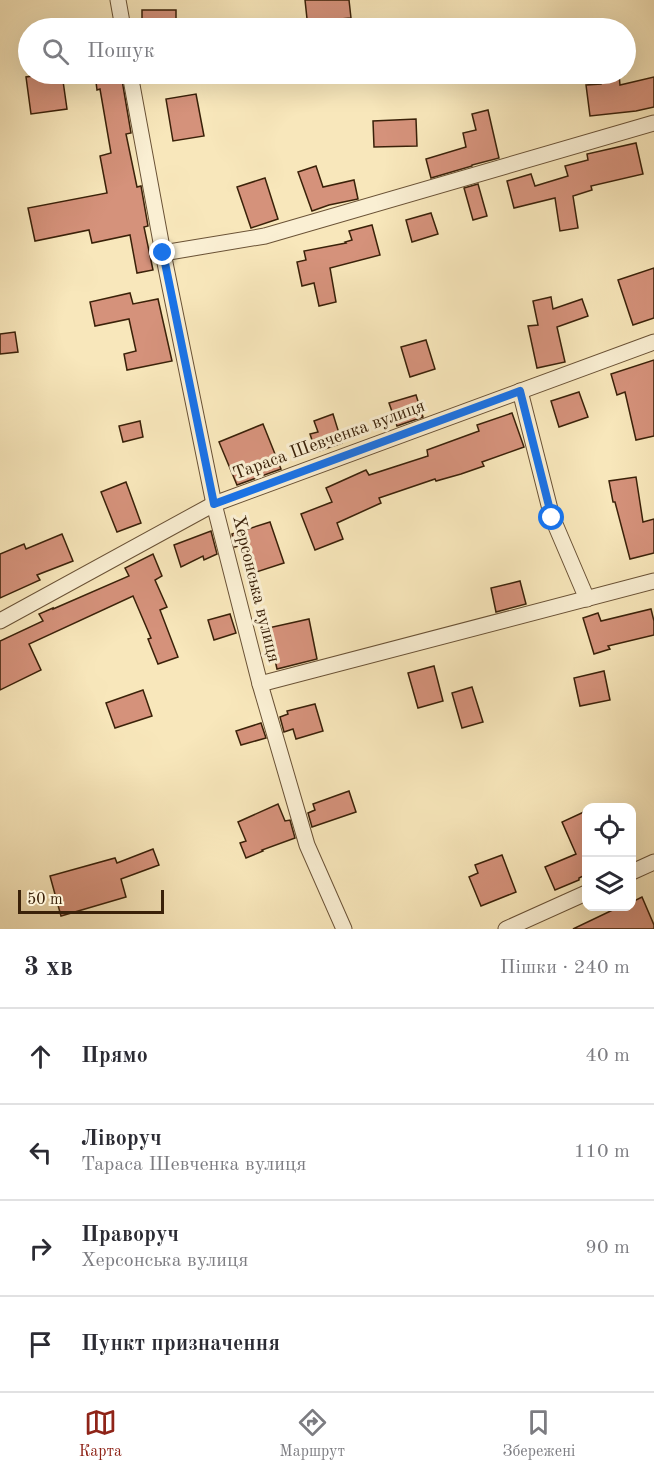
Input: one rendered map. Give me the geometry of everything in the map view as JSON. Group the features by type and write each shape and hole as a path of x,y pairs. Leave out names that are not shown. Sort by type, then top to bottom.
{"street":[{"path":"118,0 121,18"},
{"name":"Херсонська вулиця","path":"132,84 214,504 260,684 307,845 344,929"},
{"path":"163,253 266,236 654,123"},
{"name":"Тараса Шевченка вулиця","path":"0,621 214,504 654,342"},
{"path":"520,391 552,518 587,599"},
{"path":"260,684 654,581"},
{"path":"636,870 654,862"},
{"path":"506,929 582,894"}],"building":[{"path":"305,0 349,0 351,18 307,18"},
{"path":"142,10 176,10 176,18 142,18"},
{"path":"654,77 654,107 590,116 586,85 636,84 636,81"},
{"path":"27,84 63,84 67,109 31,114"},
{"path":"96,84 123,84 131,133 126,134 137,187 141,186 148,226 144,227 153,270 137,273 130,235 92,243 89,230 35,241 28,208 107,193 100,156 111,153 100,89 97,90"},
{"path":"196,94 204,136 173,141 166,99"},
{"path":"488,110 499,158 431,178 426,159 466,147 463,133 476,130 472,114"},
{"path":"416,119 417,146 374,147 373,121"},
{"path":"636,143 643,174 591,186 592,190 573,196 578,228 560,231 555,198 514,208 507,181 531,174 535,186 568,176 565,166 588,160 587,154"},
{"path":"316,166 323,187 354,180 358,199 312,211 298,172"},
{"path":"265,178 278,219 251,228 237,187"},
{"path":"478,184 487,216 473,220 464,188"},
{"path":"431,213 438,234 412,242 406,220"},
{"path":"372,225 380,255 330,268 336,302 319,306 314,283 302,286 297,262 306,260 304,251 346,243 352,240 349,231"},
{"path":"654,268 654,318 633,325 618,280"},
{"path":"130,293 133,304 158,299 172,361 127,370 124,354 136,351 129,319 95,326 90,302"},
{"path":"551,297 553,309 582,299 588,316 557,327 565,362 537,368 528,326 538,325 533,301"},
{"path":"15,332 18,352 0,354 0,334"},
{"path":"426,340 435,369 410,377 401,347"},
{"path":"654,360 654,436 636,440 625,392 617,395 611,374"},
{"path":"579,392 588,417 559,427 551,401"},
{"path":"416,395 423,417 397,426 389,403"},
{"path":"512,413 524,447 482,462 484,466 436,481 435,479 379,498 381,503 337,523 343,539 315,550 301,514 332,502 326,488 366,470 369,475 428,456 427,450 479,431 477,425"},
{"path":"333,414 342,443 316,452 310,434 318,432 314,421"},
{"path":"140,421 143,437 123,442 119,426"},
{"path":"263,424 281,469 237,485 219,442"},
{"path":"636,477 643,522 654,519 654,553 630,559 609,481"},
{"path":"126,482 141,523 117,532 101,492"},
{"path":"270,522 284,563 250,574 241,545 235,547 232,534"},
{"path":"211,531 217,554 204,560 203,556 181,567 174,545"},
{"path":"62,534 73,561 37,575 40,580 0,598 0,554 24,544 26,549"},
{"path":"153,554 162,576 155,580 167,607 160,610 178,657 158,664 148,639 151,638 133,596 29,644 41,670 0,690 0,641 43,621 39,614 129,576 125,568"},
{"path":"520,581 526,604 496,612 491,588"},
{"path":"651,609 654,635 608,646 610,649 594,654 583,618 598,613 601,621"},
{"path":"230,614 236,633 214,640 208,620"},
{"path":"309,619 317,659 277,669 268,628"},
{"path":"434,666 443,701 418,708 408,673"},
{"path":"604,671 610,700 580,706 574,678"},
{"path":"472,687 483,722 462,728 452,693"},
{"path":"143,690 152,716 115,728 106,703"},
{"path":"315,704 323,731 296,739 293,729 284,732 280,717 288,714 287,711"},
{"path":"261,723 266,738 241,745 236,731"},
{"path":"349,791 356,812 312,827 308,813 315,810 313,804"},
{"path":"278,804 285,821 290,820 295,838 246,858 240,843 246,841 238,822"},
{"path":"582,813 582,876 555,890 545,867 576,854 562,822"},
{"path":"153,849 159,865 121,879 126,897 61,916 50,876 115,858 117,863"},
{"path":"502,855 516,892 481,906 469,877 478,873 475,865"},
{"path":"642,897 654,929 573,929 611,911 636,911 636,900"}],"route":[{"path":"163,253 214,504 520,391 552,518"}]}
